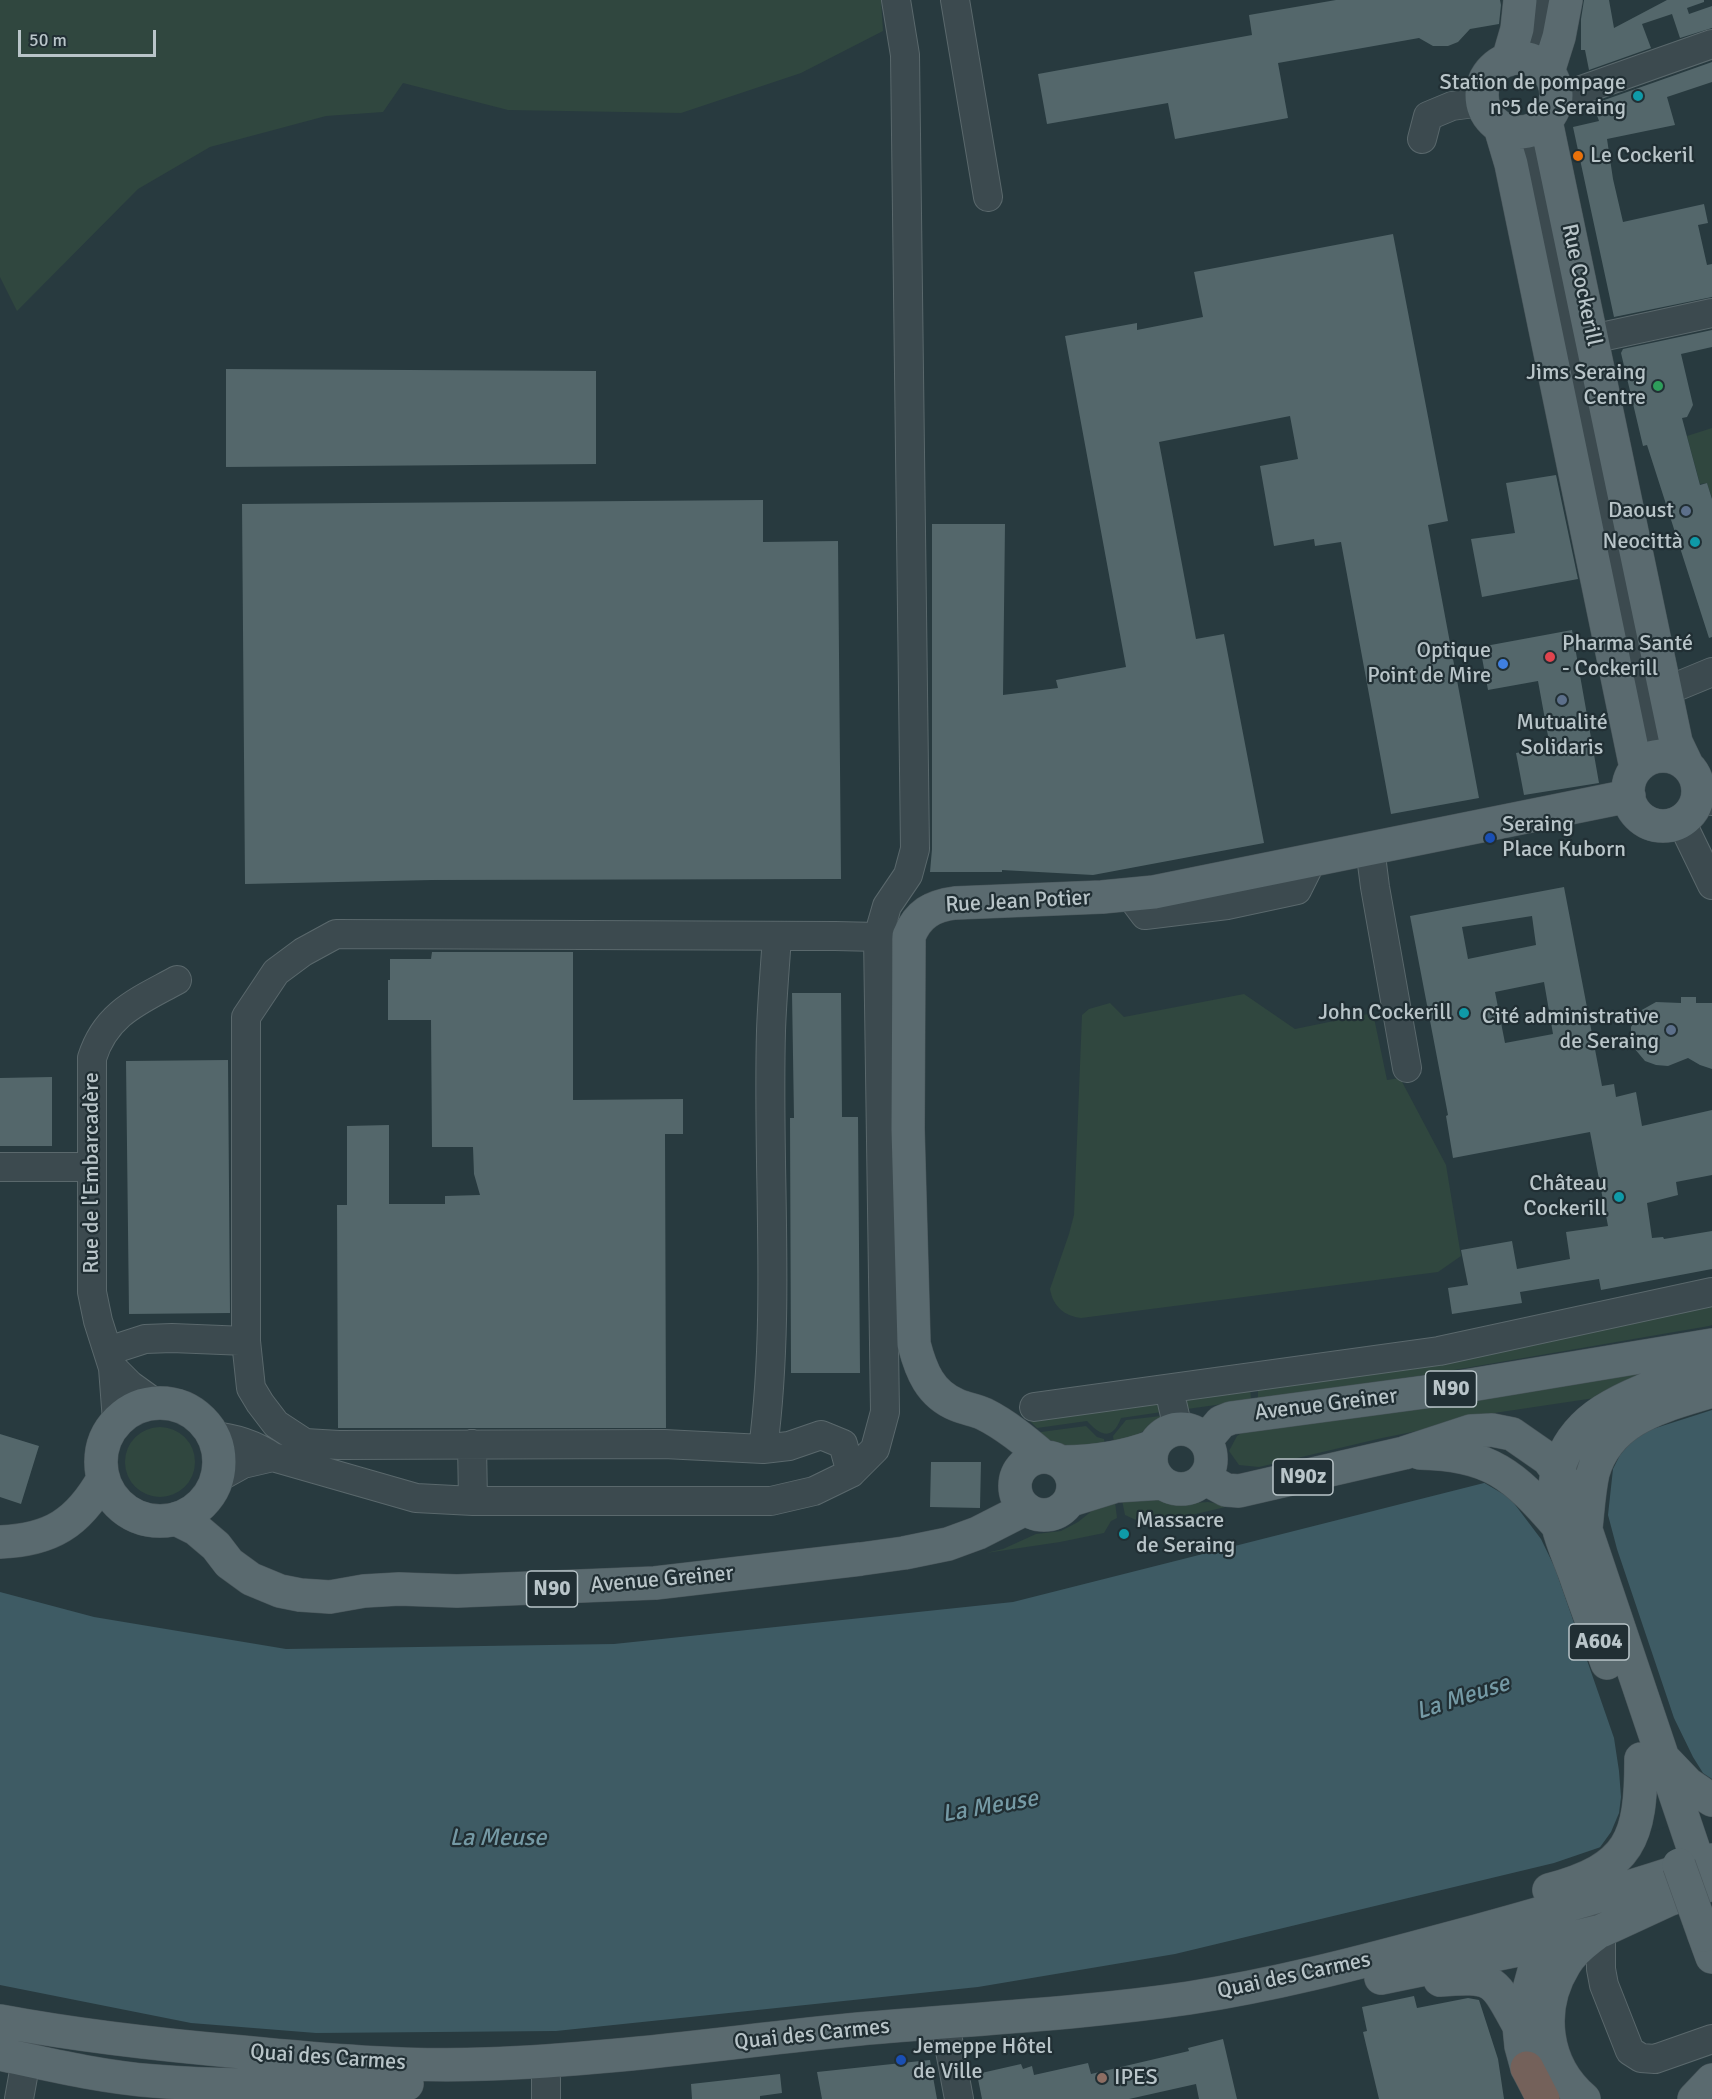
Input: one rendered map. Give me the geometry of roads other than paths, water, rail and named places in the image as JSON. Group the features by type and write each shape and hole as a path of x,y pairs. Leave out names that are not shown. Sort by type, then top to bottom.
{"highway":[{"path":"1527,2084 1544,2099"}],"main road":[{"name":"Rue Cockerill","path":"1520,0 1517,29 1524,97 1592,339 1676,742 1670,780"},
{"name":"Rue Cockerill","path":"1566,0 1559,37 1524,97 1511,164 1670,780"},
{"path":"1670,780 1696,804 1690,813 1680,821 1668,825 1654,825 1642,819 1633,808 1670,780"},
{"name":"Rue Jean Potier","path":"1052,1459 982,1413 956,1405 938,1394 920,1370 914,1344 908,1129 909,936 923,913 938,905 1130,895 1370,848 1670,780"},
{"path":"1572,1528 1554,1497 1556,1460 1583,1428 1600,1413 1710,1349"},
{"name":"Avenue Greiner","path":"1179,1439 1231,1418 1447,1389 1666,1353 1710,1349"},
{"path":"1572,1528 1599,1457 1614,1437 1634,1419 1652,1410 1712,1390"},
{"path":"212,1488 188,1514 176,1519 147,1520 133,1515 121,1507 110,1494 103,1479 100,1458 106,1438 117,1421 134,1409 154,1403 172,1405 188,1411 202,1422 212,1436 217,1449 218,1464 212,1488 216,1546"},
{"path":"999,1424 1010,1452 1019,1494 1033,1514 1050,1515 1059,1512 1071,1500 1074,1492 1072,1475 1052,1459 1027,1462 1019,1494"},
{"name":"N90z","path":"1204,1478 1226,1490 1239,1491 1404,1453 1471,1431 1492,1430 1512,1434 1556,1460"},
{"path":"1179,1439 1209,1450 1211,1460 1204,1478 1189,1488 1171,1488 1156,1476 1151,1466 1151,1456 1179,1439"},
{"name":"N90","path":"1052,1459 1088,1462 1122,1457 1179,1439"},
{"name":"N90z","path":"1404,1453 1438,1454 1477,1461 1503,1473 1572,1528"},
{"path":"77,1516 92,1498 103,1479"},
{"path":"1071,1500 1116,1486 1163,1483"},
{"name":"Avenue Greiner","path":"176,1519 196,1529 216,1546 229,1563 251,1579 280,1591 330,1597 364,1591 399,1589 457,1591 655,1583 904,1553 948,1544 978,1533 1019,1494"},
{"path":"0,1542 45,1535 77,1516 121,1507"},
{"name":"A604","path":"1572,1528 1650,1756 1675,1824 1696,1868 1710,1925"},
{"path":"1060,2012 1090,2000 1156,1990 1255,1969 1564,1886 1599,1871 1623,1850 1631,1839 1650,1756 1712,1800"},
{"name":"Quai des Carmes","path":"13,2057 96,2073 165,2082 421,2084 546,2089 948,2040 1127,2025 1203,2014 1601,1931 1668,1899 1696,1868"},
{"name":"Quai des Carmes","path":"0,2021 121,2041 310,2058 424,2064 485,2064 617,2055 859,2029 1150,2003 1263,1984 1384,1956 1570,1906 1696,1868"},
{"path":"1527,2084 1519,2026 1542,1945 1555,1920 1570,1906"},
{"path":"1584,2099 1563,2077 1550,2046 1547,2021 1555,1986 1565,1963 1579,1946 1601,1931 1661,1922 1710,1925"},
{"path":"1342,1986 1468,1977 1486,1980 1502,1995 1519,2026"},
{"path":"1694,2099 1712,2080"}],"street":[{"path":"212,1436 233,1438 258,1447 273,1458 416,1498 473,1501 771,1501 814,1491 851,1473 875,1449 885,1413 878,938 887,906 908,875 915,849 905,55 896,0"},
{"path":"955,0 988,197"},
{"name":"Rue Cockerill","path":"1524,97 1539,33 1543,0"},
{"path":"1422,139 1428,116 1452,106 1524,97 1712,44"},
{"path":"1592,339 1712,313"},
{"path":"1666,691 1712,672"},
{"path":"1680,821 1712,885"},
{"path":"1370,848 1407,1068"},
{"path":"851,1473 843,1444 822,1435 789,1446 763,1449 664,1444 339,1445 305,1443 276,1424 251,1388 246,1341 246,1017 276,972 303,952 336,934 878,938"},
{"path":"763,1449 769,1402 773,1312 771,1032 777,936"},
{"name":"Rue de l'Embarcadère","path":"117,1421 111,1360 98,1321 93,1292 92,1058 103,1032 124,1011 177,980"},
{"path":"0,1167 92,1167"},
{"path":"1034,1407 1439,1351 1712,1292"},
{"path":"111,1360 146,1339 246,1341"},
{"name":"Rue de l'Embarcadère","path":"111,1360 130,1385 154,1403"},
{"path":"1169,1389 1179,1439"},
{"path":"472,1444 473,1501"},
{"path":"212,1488 243,1464 273,1458"},
{"path":"1601,1931 1601,1969 1604,1985 1630,2051 1641,2058 1655,2059 1712,2039"},
{"path":"948,2040 959,2099"},
{"path":"13,2057 19,2099"}],"water":[{"name":"La Meuse","path":"1712,1410 1712,1809 1554,1863 1175,1954 978,1987 556,2031 316,2033 191,2023 0,1985 0,1592 94,1617 286,1649 614,1644 1013,1602 1484,1483"}],"place":[{"name":"Station de pompage n°5 de Seraing","path":"1638,96"},
{"name":"Le Cockeril","path":"1578,156"},
{"name":"Jims Seraing Centre","path":"1658,386"},
{"name":"Daoust","path":"1686,511"},
{"name":"Neocittà","path":"1695,542"},
{"name":"Pharma Santé - Cockerill","path":"1550,657"},
{"name":"Optique Point de Mire","path":"1503,664"},
{"name":"Mutualité Solidaris","path":"1562,700"},
{"name":"Seraing Place Kuborn","path":"1490,838"},
{"name":"John Cockerill","path":"1464,1013"},
{"name":"Cité administrative de Seraing","path":"1671,1030"},
{"name":"Château Cockerill","path":"1619,1197"},
{"name":"Massacre de Seraing","path":"1124,1534"},
{"name":"Jemeppe Hôtel de Ville","path":"901,2060"},
{"name":"IPES","path":"1102,2078"}]}
